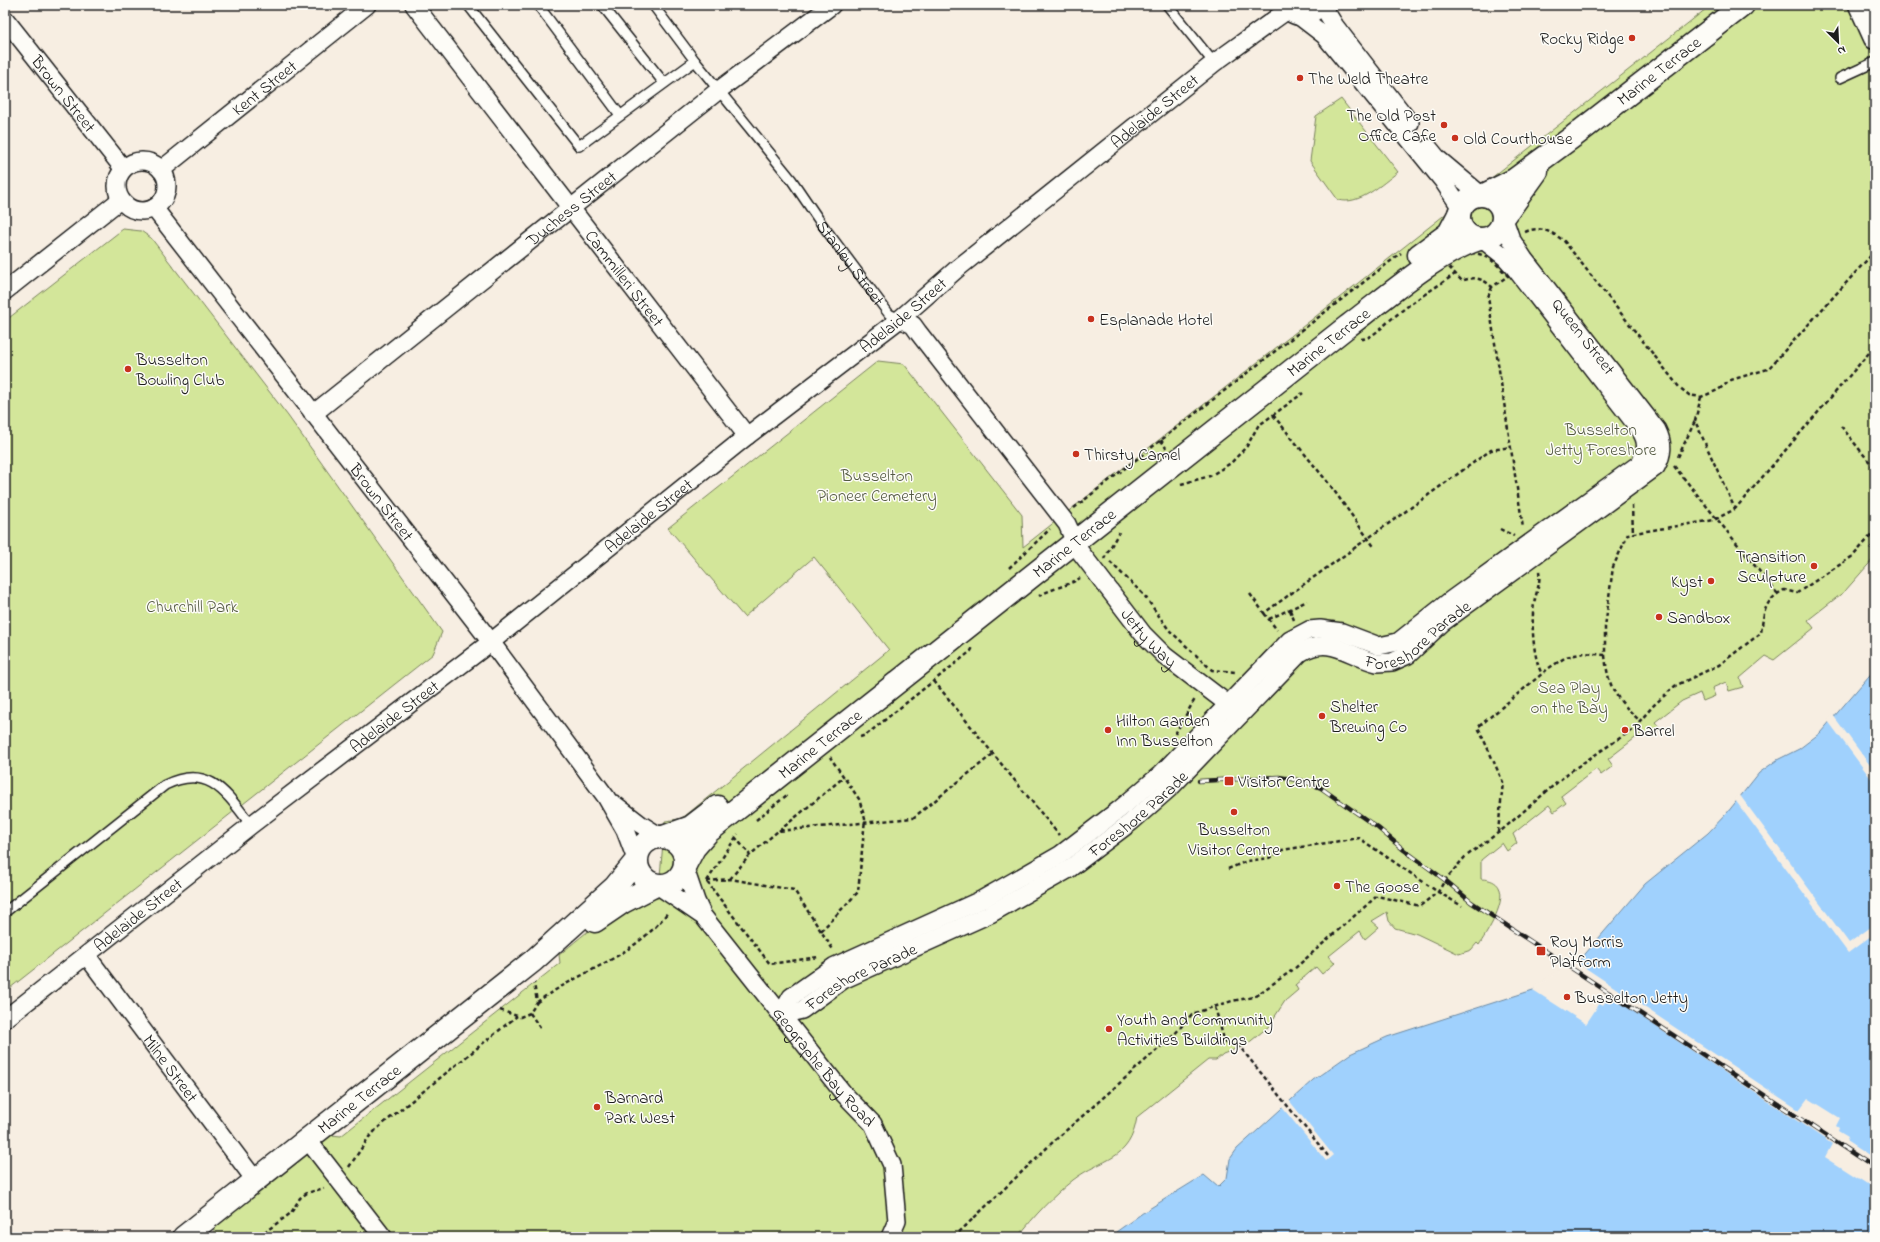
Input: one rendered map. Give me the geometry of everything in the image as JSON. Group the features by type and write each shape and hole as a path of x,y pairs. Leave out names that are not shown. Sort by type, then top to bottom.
{"street":[{"name":"Kent Street","path":"161,170 367,5"},
{"name":"Cammilleri Street","path":"414,5 747,436"},
{"name":"Duchess Street","path":"313,414 719,90 832,5"},
{"path":"1290,9 1303,14 1309,13 1318,5"},
{"path":"1322,5 1335,26 1438,159 1482,195"},
{"name":"Marine Terrace","path":"1482,195 1514,180 1574,136 1743,5"},
{"path":"1860,5 1875,38"},
{"path":"1873,5 1875,10"},
{"path":"1290,9 1324,35 1443,181 1460,211"},
{"name":"Adelaide Street","path":"5,1019 87,956 251,825 491,642 747,436 900,319 958,268 1214,63 1290,9"},
{"name":"Brown Street","path":"5,19 123,168"},
{"name":"Marine Terrace","path":"1504,218 1524,187 1539,168 1574,136"},
{"path":"146,161 154,164 161,170 166,177 167,187 165,196 161,203 154,208 145,211 134,211 127,207 120,200 116,184 118,176 123,168 130,163 146,161"},
{"path":"1482,195 1489,196 1498,202 1504,218 1499,231 1494,235 1480,239 1474,238 1464,231 1459,220 1460,211 1469,198 1482,195"},
{"path":"5,290 120,200"},
{"name":"Brown Street","path":"154,208 491,642 606,797 625,830 636,860"},
{"name":"Marine Terrace","path":"685,866 694,848 708,832 1072,536 1342,313 1449,233 1460,211"},
{"name":"Queen Street","path":"1504,218 1512,239 1524,259 1657,430 1662,444 1662,452"},
{"name":"Marine Terrace","path":"662,837 681,832 699,821 1439,258 1459,246 1480,239"},
{"name":"Queen Street","path":"1480,239 1505,257 1514,267 1640,430 1646,441 1646,447"},
{"name":"Stanley Street","path":"900,319 916,328 1072,536"},
{"name":"Foreshore Parade","path":"782,1015 802,1010 843,980 990,914 1069,869 1149,807 1233,710 1283,647 1299,634 1309,630 1331,629 1372,645 1379,646 1393,644 1403,639 1451,600 1528,547 1634,468 1642,459 1646,447"},
{"name":"Foreshore Parade","path":"1528,547 1650,472 1656,467 1662,452"},
{"name":"Jetty Way","path":"1072,536 1099,562 1143,634 1165,656 1233,710"},
{"name":"Brown Street","path":"606,797 640,824 662,837"},
{"path":"684,893 685,866 685,857 677,843 662,837 647,841 642,846 636,860 637,868 644,879 657,885 664,885 677,879 685,866"},
{"name":"Marine Terrace","path":"184,1237 533,960 615,887 636,860"},
{"name":"Marine Terrace","path":"533,960 623,902 657,885"},
{"name":"Geographe Bay Road","path":"657,885 684,893 844,1094 873,1124 892,1165 897,1222 890,1237"},
{"name":"Milne Street","path":"87,956 254,1180"},
{"path":"306,1139 383,1237"}],"lane":[{"path":"468,5 579,146 695,61"},
{"path":"538,5 620,115"},
{"path":"602,5 664,83"},
{"name":"Stanley Street","path":"653,5 695,61 790,179 889,314 900,319"},
{"path":"1167,5 1214,63"},
{"path":"1840,78 1875,62"},
{"path":"5,912 165,785 174,780 194,777 214,783 222,788 251,825"}],"path":[{"path":"1512,239 1532,228 1551,231 1564,242 1679,387 1689,394 1701,397 1718,390 1731,380 1768,369 1875,251"},
{"path":"1492,287 1484,280 1478,278 1462,281 1446,264 1465,256 1479,253 1488,257 1508,276 1512,282"},
{"path":"1508,276 1492,287 1488,297 1528,547 1539,572 1540,580 1534,602 1533,618 1537,663 1542,674"},
{"path":"1640,721 1618,700 1607,676 1605,655 1605,627 1613,567 1628,534 1717,518 1735,509 1802,434 1875,346"},
{"path":"1177,485 1210,476 1231,463 1247,446 1258,426 1303,393"},
{"path":"1701,397 1695,421 1735,509"},
{"path":"1273,415 1330,486 1375,548"},
{"path":"1841,426 1875,469"},
{"path":"1264,613 1491,450 1511,446"},
{"path":"1674,466 1778,594"},
{"path":"1037,597 1049,590 1073,583 1099,562 1122,526"},
{"path":"1500,529 1516,537 1528,547"},
{"path":"954,1237 1053,1142 1174,1035 1192,1014 1254,997 1299,965 1377,896 1420,906 1438,892 1445,880 1465,857 1498,833 1568,772 1632,730 1654,705 1675,686 1719,665 1761,633 1764,612 1771,597 1784,590 1797,593 1853,556 1875,531"},
{"path":"1099,562 1144,595 1169,630 1212,670 1238,672"},
{"path":"1250,594 1278,631"},
{"path":"1268,619 1307,601"},
{"path":"854,739 866,735 972,652 976,641"},
{"path":"1498,833 1503,782 1478,727 1542,674 1566,657 1584,653 1605,655"},
{"path":"1172,740 1212,670"},
{"path":"934,681 1061,837 1057,840"},
{"path":"823,760 834,751"},
{"path":"778,831 913,818 993,754"},
{"path":"821,932 858,892 864,822 859,799 829,755"},
{"path":"730,879 750,855 844,777"},
{"path":"755,821 790,791"},
{"path":"707,881 735,837 743,830"},
{"path":"735,837 750,855"},
{"path":"1228,869 1246,861 1269,858 1282,850 1359,838 1438,892 1462,906"},
{"path":"480,1002 517,1016 526,1016 530,1013 537,1002 562,985 602,966 634,944 666,914 684,893 707,881 730,879 794,890 834,951"},
{"path":"707,881 770,964 823,957"},
{"path":"828,954 840,948"},
{"path":"533,960 537,1002"},
{"path":"1215,1007 1226,1043 1240,1047 1328,1156"},
{"path":"530,1013 540,1028"},
{"path":"258,1237 291,1213 300,1198 307,1193 325,1188 347,1170 369,1137 379,1127 517,1016"}],"green space":[{"name":"Busselton Jetty Foreshore","path":"1711,5 1875,5 1875,543 1869,549 1875,551 1875,557 1845,591 1808,620 1814,628 1774,660 1766,656 1740,678 1743,687 1729,691 1726,682 1712,688 1715,696 1703,701 1700,693 1682,701 1655,722 1660,728 1648,738 1643,732 1608,759 1613,766 1601,775 1596,769 1561,796 1566,803 1554,812 1549,805 1513,834 1517,843 1507,851 1502,843 1481,860 1481,879 1493,881 1499,887 1501,896 1495,917 1479,945 1477,943 1471,950 1459,954 1417,934 1395,928 1389,921 1387,912 1372,921 1379,927 1365,939 1360,931 1329,956 1335,963 1322,974 1316,967 1295,985 1298,990 1285,1001 1268,1027 1246,1045 1223,1054 1216,1060 1208,1060 1137,1117 1133,1132 1122,1151 1073,1180 1044,1207 1018,1237 872,1237 866,1235 865,1237 214,1237 214,1228 331,1135 341,1136 560,963 559,955 593,928 618,910 631,904 658,898 665,821 679,819 685,816 889,650 814,557 744,617 668,528 878,361 904,364 1022,515 1023,547"},
{"path":"1341,99 1398,172 1370,193 1354,200 1346,201 1338,200 1310,161 1316,116"},
{"name":"Churchill Park","path":"123,229 141,231 151,238 288,416 442,632 433,654 5,992 5,321"}],"water":[{"path":"1875,669 1875,1237 1109,1237 1144,1212 1204,1175 1218,1187 1227,1178 1230,1159 1237,1149 1313,1080 1350,1054 1387,1037 1533,990 1580,960 1645,884 1708,833 1727,813 1759,773 1777,760 1799,749 1820,733"}],"pier":[{"path":"1833,715 1875,772 1875,784 1828,721"},
{"path":"1739,794 1849,943 1875,924 1875,933 1848,953 1735,800"},
{"name":"Busselton Jetty","path":"1575,961 1799,1110 1808,1098 1840,1118 1836,1126 1839,1128 1838,1131 1848,1137 1846,1141 1875,1160 1875,1189 1825,1157 1832,1144 1610,996 1603,1005 1600,1003 1586,1024 1533,990 1536,986"},
{"path":"1288,1099 1333,1155 1326,1161 1281,1106"}],"railway":[{"path":"1199,781 1279,777 1303,781 1321,788 1378,828 1471,902 1875,1168"}],"place":[{"name":"Rocky Ridge","path":"1632,38"},
{"name":"The Weld Theatre","path":"1300,78"},
{"name":"The Old Post Office Cafe","path":"1444,125"},
{"name":"Old Courthouse","path":"1455,138"},
{"name":"Esplanade Hotel","path":"1091,319"},
{"name":"Busselton Bowling Club","path":"128,369"},
{"name":"Thirsty Camel","path":"1076,454"},
{"name":"Transition Sculpture","path":"1814,566"},
{"name":"Kyst","path":"1711,581"},
{"name":"Sandbox","path":"1659,617"},
{"name":"Shelter Brewing Co","path":"1322,716"},
{"name":"Hilton Garden Inn Busselton","path":"1108,730"},
{"name":"Barrel","path":"1625,730"},
{"name":"Visitor Centre","path":"1229,781"},
{"name":"Busselton Visitor Centre","path":"1234,812"},
{"name":"The Goose","path":"1337,886"},
{"name":"Roy Morris Platform","path":"1541,951"},
{"name":"Busselton Jetty","path":"1567,997"},
{"name":"Youth and Community Activities Buildings","path":"1109,1029"},
{"name":"Barnard Park West","path":"597,1107"}],"park label":[{"name":"Busselton Pioneer Cemetery","path":"877,485"},
{"name":"Sea Play on the Bay","path":"1569,697"}]}
